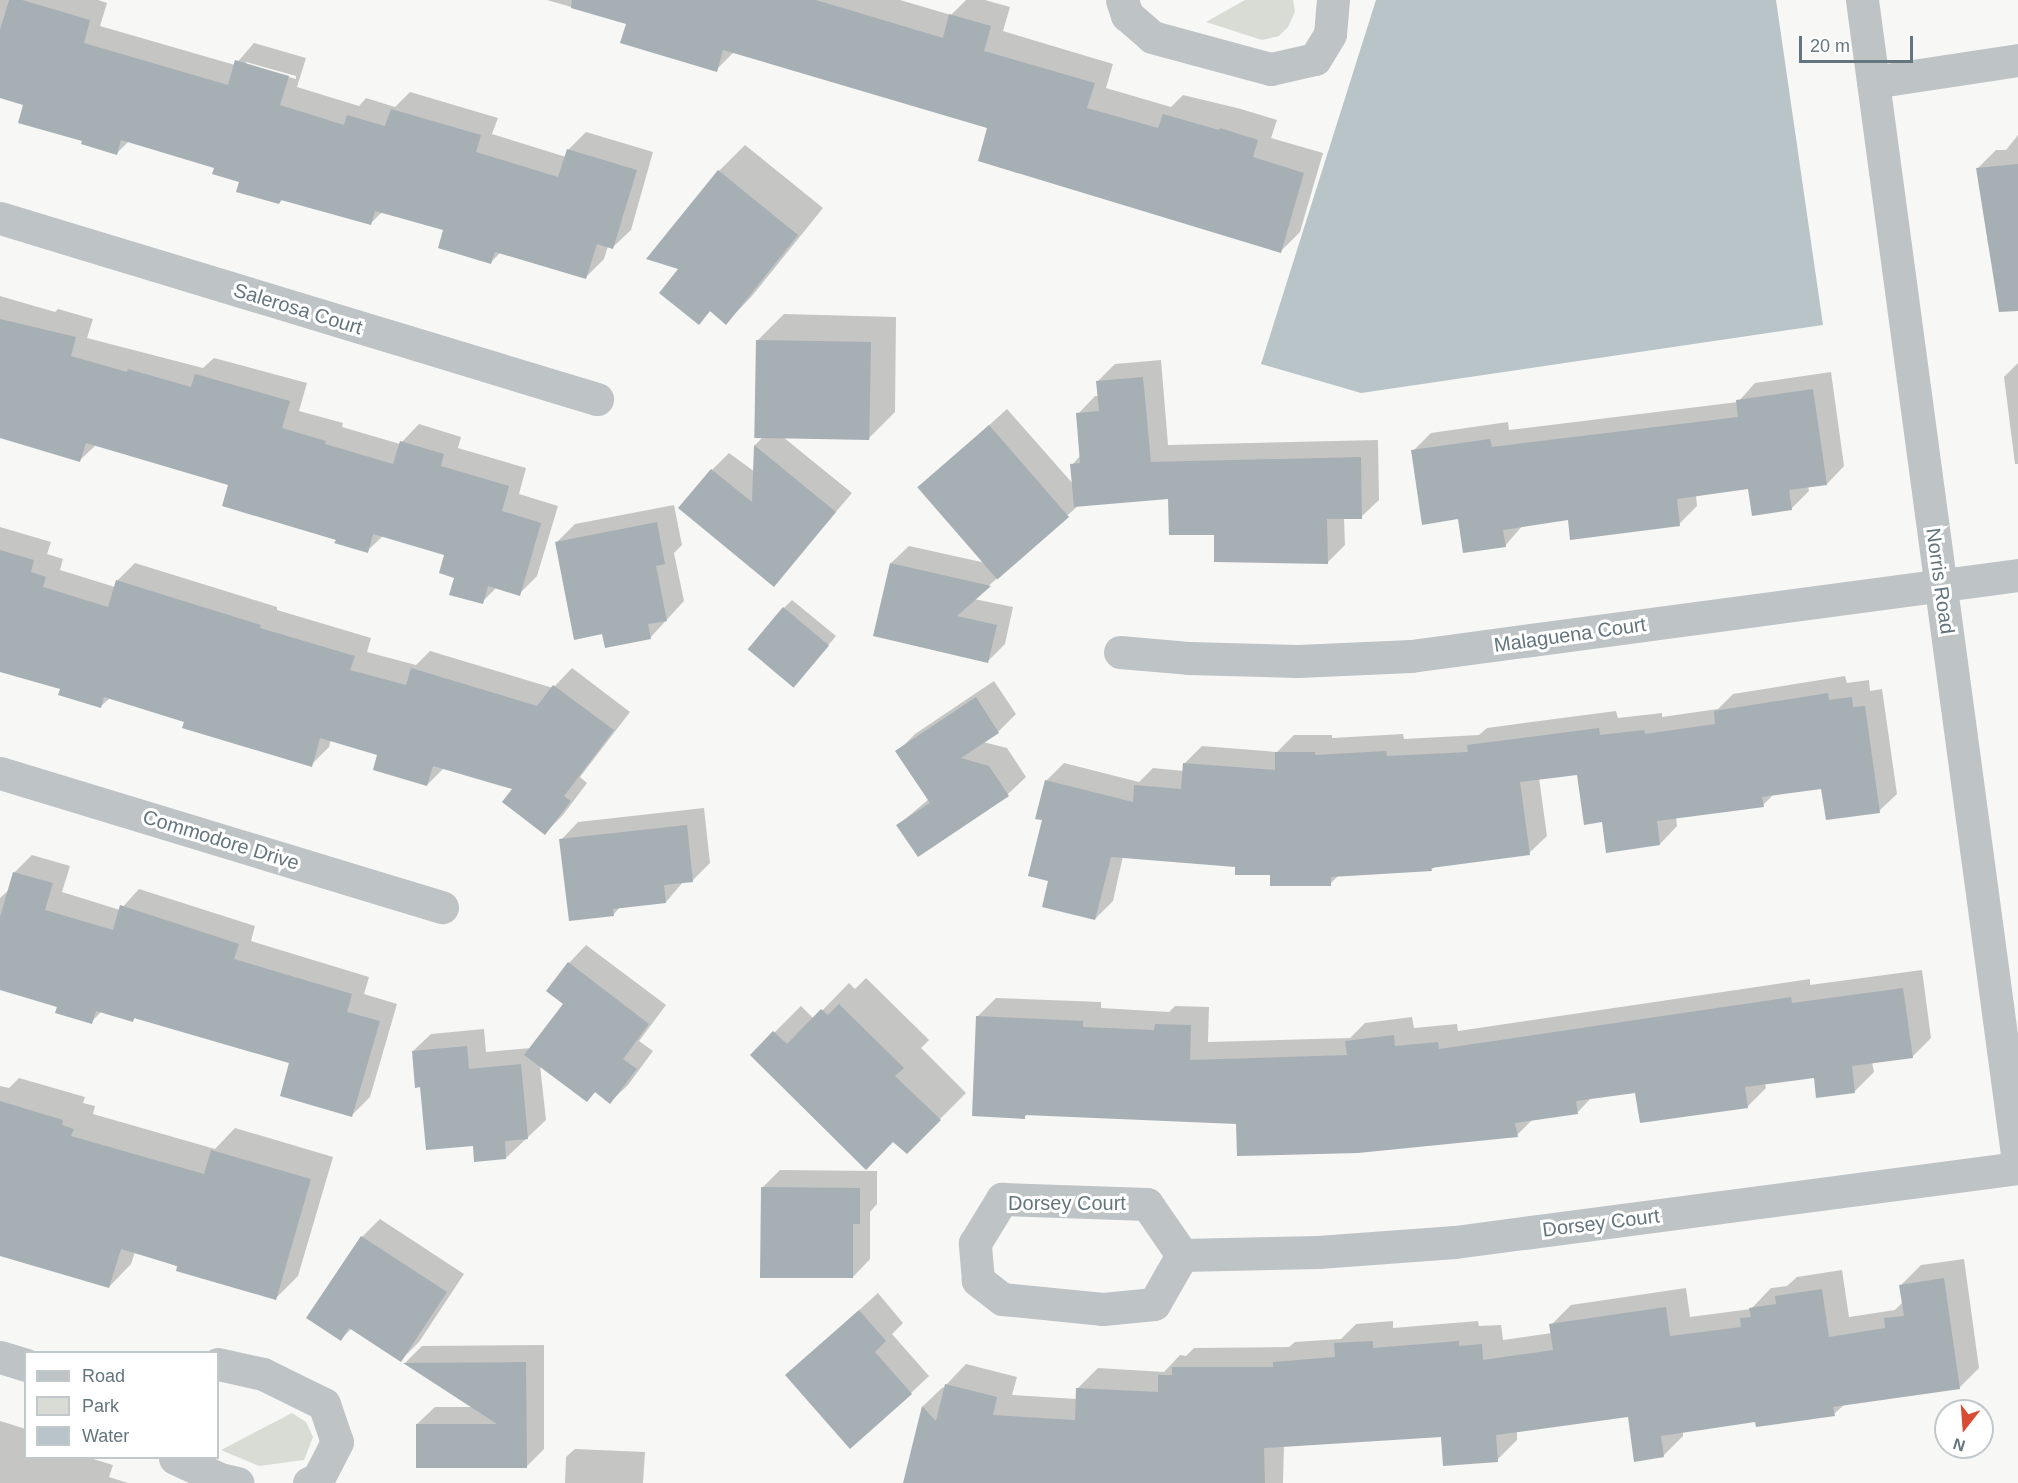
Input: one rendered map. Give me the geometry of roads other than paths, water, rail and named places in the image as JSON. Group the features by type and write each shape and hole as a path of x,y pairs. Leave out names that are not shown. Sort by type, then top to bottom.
{"street":[{"path":"1122,0 1127,15 1152,37 1271,69 1315,59 1330,34 1333,0"},
{"name":"Norris Road","path":"1862,0 2018,1162"},
{"path":"1873,82 2018,60"},
{"name":"Salerosa Court","path":"0,218 597,399"},
{"name":"Malaguena Court","path":"1120,652 1188,658 1298,662 1411,656 2018,576"},
{"name":"Commodore Drive","path":"0,773 442,907"},
{"name":"Dorsey Court","path":"1182,1255 1318,1252 1455,1242 2018,1168"},
{"name":"Dorsey Court","path":"1002,1199 1147,1204 1182,1255 1154,1304 1103,1309 1002,1299 978,1280 975,1243 1002,1199"},
{"path":"0,1357 24,1364"},
{"path":"219,1364 263,1374 324,1404 337,1442 318,1479 309,1483"},
{"path":"177,1459 220,1479 238,1483"}],"water":[{"path":"1376,0 1776,0 1823,325 1361,393 1261,364"}]}
